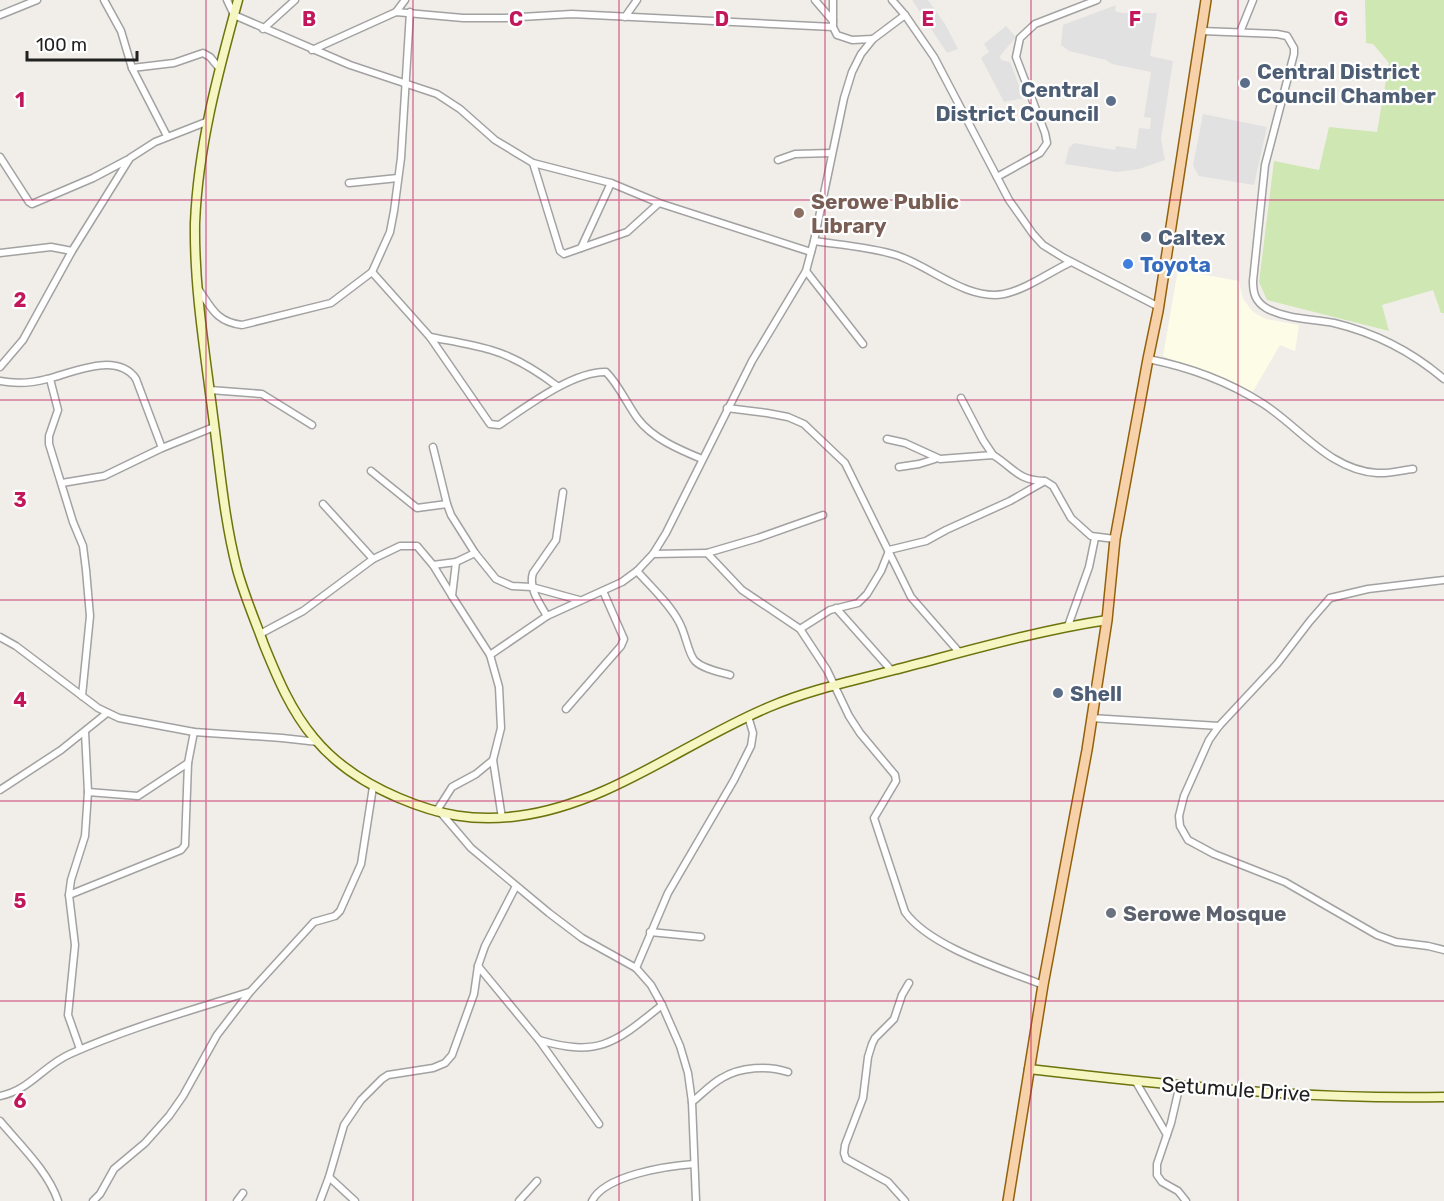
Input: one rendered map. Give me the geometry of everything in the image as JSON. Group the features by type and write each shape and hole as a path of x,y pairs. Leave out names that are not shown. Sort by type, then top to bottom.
{"main road":[{"path":"1008,1201 1107,620 1115,539 1159,307 1206,0"}],"street":[{"path":"0,15 37,0"},
{"path":"104,0 121,31 132,68 167,136"},
{"path":"226,0 234,15 263,29 350,65 437,94 448,100 495,140 533,163 611,183 659,203 811,252"},
{"path":"238,0 206,122 195,221 197,287 224,501 236,563 260,634 285,693 305,727 346,768 373,787 439,813 457,817 520,816 562,807 605,791 748,716 794,697 959,652 1068,626 1107,620"},
{"path":"263,29 295,0"},
{"path":"396,12 405,0"},
{"path":"625,17 637,0"},
{"path":"815,0 833,24 837,35 852,40 873,39"},
{"path":"833,24 834,0"},
{"path":"892,0 934,57 997,177 1022,221 1033,234 1043,245 1071,262 1159,307"},
{"path":"997,177 1040,153 1045,149 1047,143 1046,133 1016,57 1020,38 1035,24 1097,0"},
{"path":"1240,32 1253,0"},
{"path":"312,50 396,12 463,18 572,14 833,24"},
{"path":"197,287 222,320 242,325 331,303 372,272 390,232 398,178 410,12"},
{"path":"490,655 547,616 622,582 653,554 666,533 752,361 806,271 852,72 861,54 873,39 905,15"},
{"path":"1202,31 1277,34 1287,36 1294,48 1265,165 1253,281 1253,293 1258,302 1268,309 1291,316 1335,324 1389,342 1421,360 1444,379"},
{"path":"132,68 174,63 202,53 210,57 220,69"},
{"path":"0,157 32,204 93,178 167,136 206,122"},
{"path":"777,160 795,154 832,153"},
{"path":"0,367 23,340 72,251 130,158"},
{"path":"533,163 560,251 564,254 627,232 659,203"},
{"path":"349,183 398,178"},
{"path":"582,248 611,183"},
{"path":"814,241 897,255 971,291 985,295 1003,294 1071,262"},
{"path":"0,252 51,247 72,251"},
{"path":"806,271 863,344"},
{"path":"372,272 430,337 490,424 494,426 557,386 606,372 648,430 702,459"},
{"path":"430,337 507,355 557,386"},
{"path":"1148,359 1183,366 1224,382 1287,419 1320,449 1342,464 1356,470 1379,473 1413,469"},
{"path":"0,381 26,382 50,379 72,370 91,367 115,367 129,371 136,379 162,448"},
{"path":"50,379 58,410 48,439 73,522 83,546 91,607 82,696"},
{"path":"210,390 262,394 312,425"},
{"path":"961,398 982,440 993,455 1017,476 1031,481 1045,481 1053,486 1071,518 1095,538 1115,539"},
{"path":"727,408 788,417 808,427 845,463 911,597 959,652"},
{"path":"62,483 104,476 162,448 214,427"},
{"path":"887,439 905,443 935,459"},
{"path":"433,447 447,504 455,522 475,553 496,579 512,586 532,587 580,600"},
{"path":"899,467 935,459 993,455"},
{"path":"371,471 417,508 447,504"},
{"path":"889,550 926,541 1010,501 1045,481"},
{"path":"547,616 532,587 531,579 556,540 563,492"},
{"path":"323,504 373,559"},
{"path":"653,554 707,552 758,538 823,515"},
{"path":"1068,626 1089,567 1095,538"},
{"path":"260,634 303,611 373,559 400,546 413,545 420,549 433,565 490,655 499,687 501,705 501,728 493,760 502,818"},
{"path":"800,629 822,614 858,603 867,594 884,566 889,550"},
{"path":"707,552 742,590 800,629 816,653 860,733 895,775 896,781 873,818 901,902 911,920 948,945 1043,985"},
{"path":"433,565 456,562 475,553"},
{"path":"452,596 456,562"},
{"path":"637,570 678,620 687,636 688,648 694,660 698,664 730,675"},
{"path":"1444,580 1368,589 1330,598 1277,664 1218,726 1209,740 1180,808 1180,826 1188,840 1214,854 1285,882 1377,935 1396,942 1428,946 1444,951"},
{"path":"566,709 621,646 624,639 603,591"},
{"path":"836,608 892,671"},
{"path":"0,637 23,651 107,713 130,722 194,732 318,742"},
{"path":"0,790 85,732 107,713"},
{"path":"636,968 668,893 734,780 751,746 753,733 748,716"},
{"path":"1091,718 1218,726"},
{"path":"80,1049 68,1015 75,945 69,895 71,880 85,836 87,792 85,732"},
{"path":"69,895 181,850 186,840 188,763 194,732"},
{"path":"439,813 452,787 476,774 493,760"},
{"path":"87,792 138,796 188,763"},
{"path":"93,1201 100,1194 114,1169 145,1143 169,1116 183,1096 217,1035 250,992 314,922 335,916 344,906 364,851 373,787"},
{"path":"439,813 471,848 516,886 582,938 636,968 651,985 680,1046 688,1073 692,1102 696,1201"},
{"path":"320,1201 344,1125 361,1100 382,1078 433,1068 445,1063 452,1055 474,994 478,966 485,946 516,886"},
{"path":"650,932 701,937"},
{"path":"478,966 539,1040 599,1124"},
{"path":"905,1201 888,1182 846,1159 844,1145 863,1098 868,1056 872,1044 894,1019 902,995 909,983"},
{"path":"0,1096 22,1089 51,1065 80,1049 131,1030 250,992"},
{"path":"539,1040 562,1047 583,1049 599,1047 615,1040 662,1005"},
{"path":"692,1102 720,1079 730,1074 774,1068 788,1072"},
{"name":"Setumule Drive","path":"1029,1070 1136,1082 1370,1099 1444,1097"},
{"path":"1136,1082 1167,1135"},
{"path":"1180,1084 1157,1164 1157,1175 1162,1182 1178,1191 1186,1201"},
{"path":"0,1121 45,1176 58,1201"},
{"path":"592,1201 603,1188 636,1174 673,1165 694,1164"},
{"path":"329,1177 355,1201"},
{"path":"519,1201 537,1181"},
{"path":"237,1201 243,1193"}],"shaded area":[{"path":"912,0 928,0 945,24 958,49 947,53"},
{"path":"1116,5 1115,11 1122,13 1157,13 1150,56 1173,61 1161,139 1165,160 1139,169 1117,172 1065,164 1069,148 1074,143 1115,150 1116,146 1136,149 1139,128 1150,129 1151,118 1144,117 1151,72 1112,64 1106,60 1069,51 1061,45 1063,25"},
{"path":"1006,26 1016,37 1000,56 1001,60 1010,62 1024,98 1004,102 981,58 989,52 984,44"},
{"path":"1203,114 1267,127 1254,185 1199,176 1193,165"},
{"path":"1178,270 1239,281 1243,299 1253,312 1266,319 1299,325 1295,351 1280,345 1252,393 1163,356"}],"green space":[{"path":"1365,0 1444,0 1444,313 1441,313 1433,290 1382,305 1389,331 1267,300 1259,282 1274,161 1319,170 1329,127 1377,132 1389,63 1373,44 1366,43"}],"place":[{"name":"Central District Council Chamber","path":"1245,83"},
{"name":"Central District Council","path":"1111,101"},
{"name":"Serowe Public Library","path":"799,213"},
{"name":"Caltex","path":"1146,237"},
{"name":"Toyota","path":"1128,264"},
{"name":"Shell","path":"1058,693"},
{"name":"Serowe Mosque","path":"1111,913"}]}
